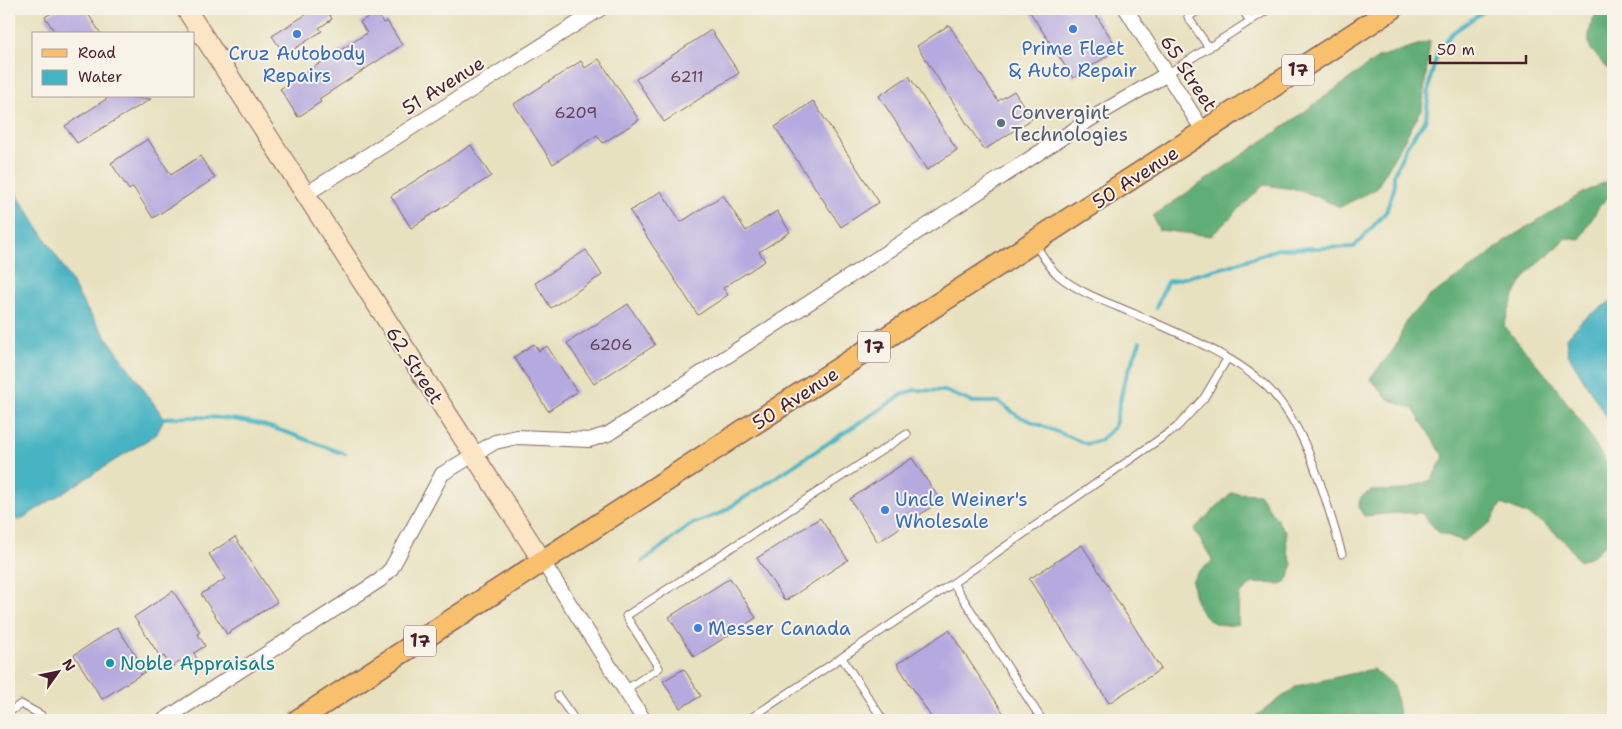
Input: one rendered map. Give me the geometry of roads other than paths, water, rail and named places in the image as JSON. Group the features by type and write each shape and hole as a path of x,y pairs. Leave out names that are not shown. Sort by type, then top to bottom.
{"main road":[{"name":"62 Street","path":"186,9 543,562"},
{"name":"50 Avenue","path":"298,720 1392,9"}],"street":[{"name":"51 Avenue","path":"306,194 586,20 600,9"},
{"name":"65 Street","path":"1126,9 1204,132"},
{"path":"164,720 380,580 391,569 442,474 495,442 517,437 589,440 608,434 1089,120 1167,74"},
{"name":"62 Street","path":"543,562 644,720"}],"lane":[{"path":"1201,9 1188,17 1209,48"},
{"path":"1242,9 1250,21"},
{"path":"1167,74 1269,9"},
{"path":"1034,243 1050,267 1068,282 1227,359 1264,384 1287,413 1325,492 1342,554"},
{"path":"748,720 953,583 1177,427 1204,398 1227,359"},
{"path":"625,690 659,668 626,616 907,434"},
{"path":"953,583 1042,720"},
{"path":"842,658 883,720"},
{"path":"558,696 575,720"},
{"path":"9,712 21,704 41,715"}],"water":[{"path":"9,182 59,260 86,308 164,418 157,434 18,521 9,508"},
{"path":"1613,300 1613,428 1568,354 1566,339 1582,320"}],"waterway":[{"path":"1156,308 1167,282 1229,266 1278,249 1354,247 1386,212 1394,189 1394,174 1407,145 1426,119 1430,80 1438,51 1452,33 1487,9"},
{"path":"642,562 690,525 721,513 905,393 915,390 945,391 972,402 999,402 1018,416 1087,444 1101,440 1115,426 1124,382 1140,342"},
{"path":"164,418 210,417 252,422 345,454"}],"place":[{"name":"Prime Fleet & Auto Repair","path":"1073,29"},
{"name":"Cruz Autobody Repairs","path":"297,34"},
{"name":"Convergint Technologies","path":"1001,123"},
{"name":"Uncle Weiner's Wholesale","path":"885,510"},
{"name":"Messer Canada","path":"698,628"},
{"name":"Noble Appraisals","path":"110,663"}]}
